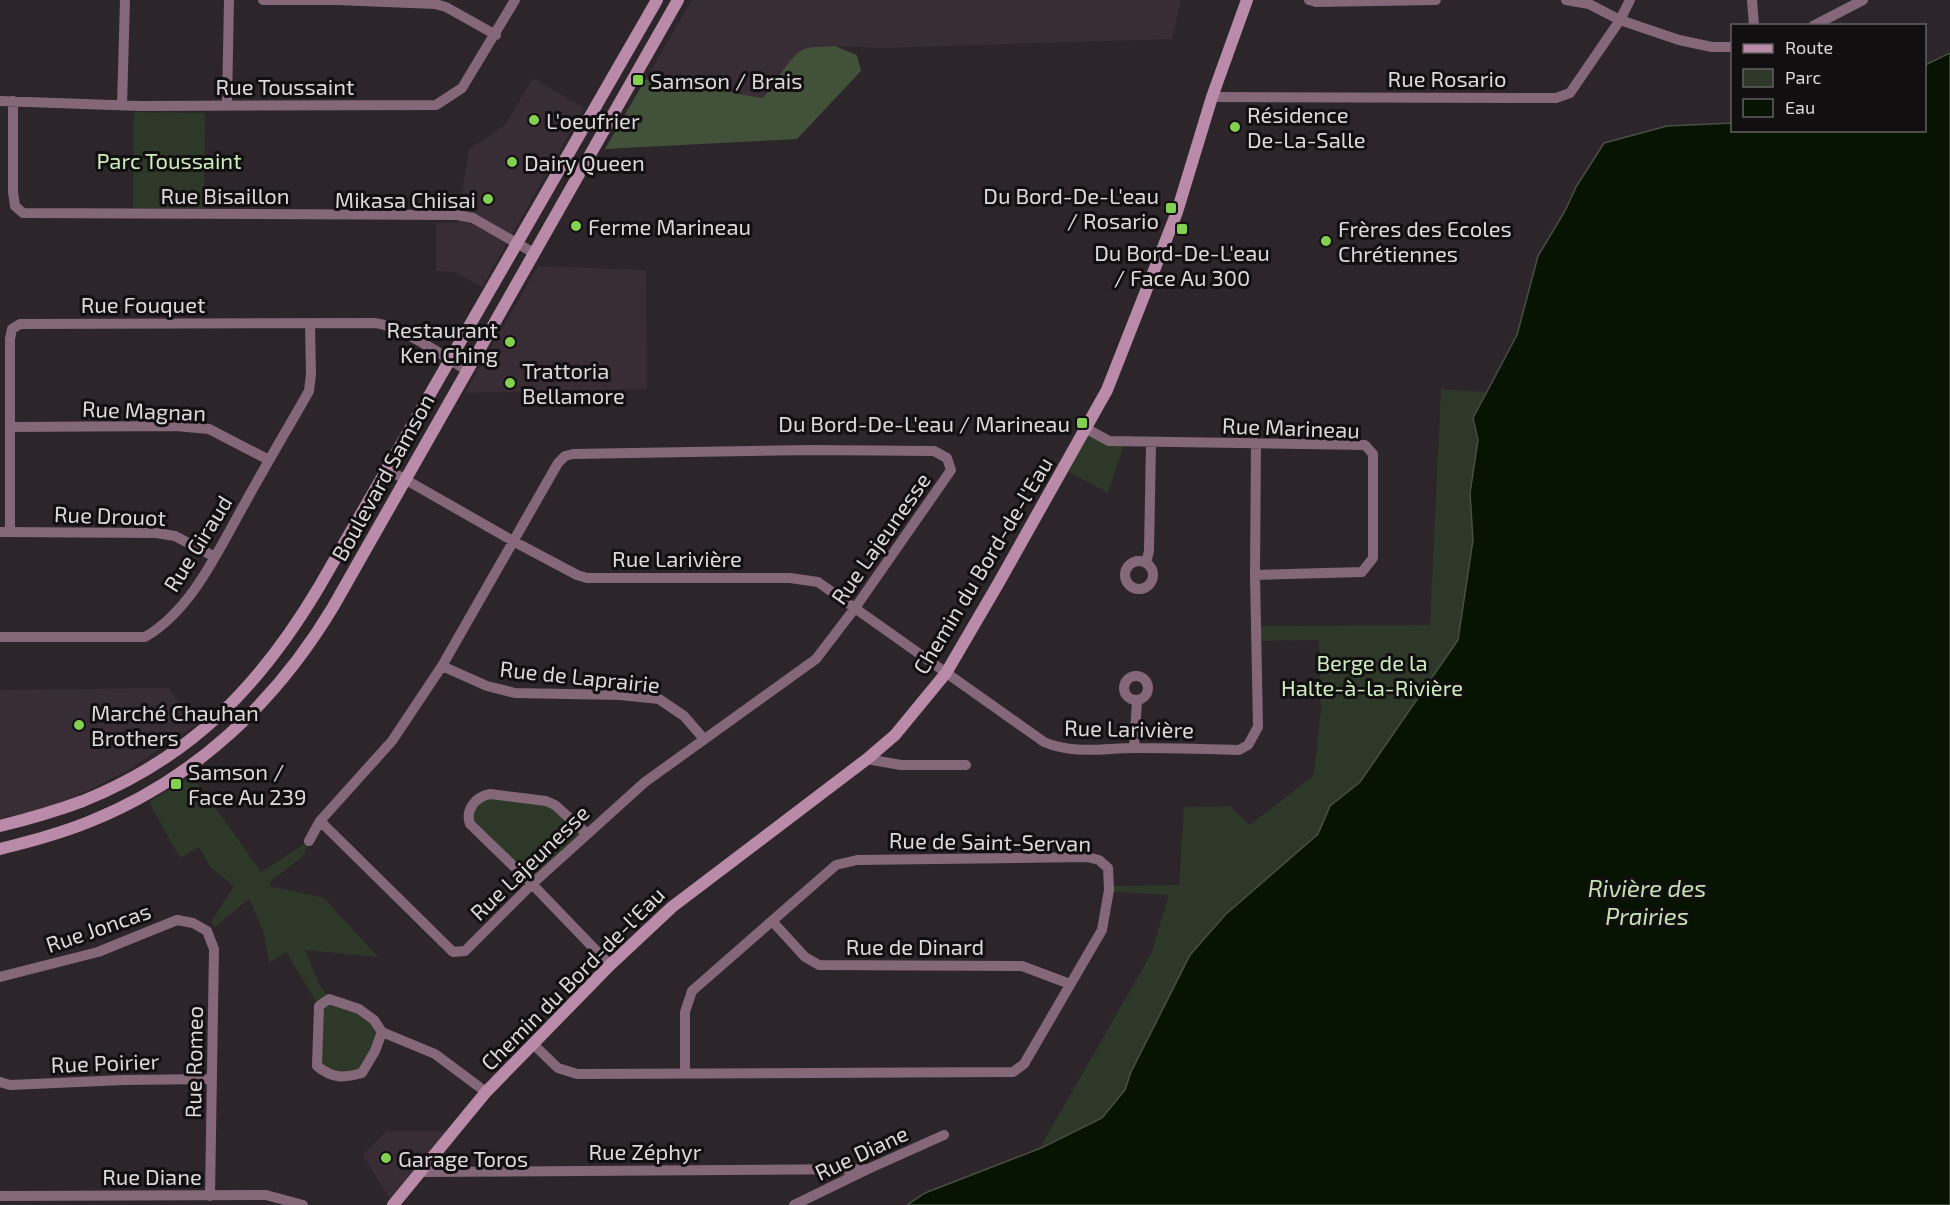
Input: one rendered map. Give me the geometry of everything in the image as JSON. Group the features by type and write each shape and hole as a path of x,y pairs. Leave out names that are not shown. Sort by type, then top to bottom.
{"street":[{"path":"122,105 124,0"},
{"path":"227,104 229,0"},
{"path":"263,0 435,4 446,7 496,35"},
{"name":"Rue Toussaint","path":"0,101 122,105 436,105 462,88 515,0"},
{"name":"Boulevard Samson","path":"0,826 60,809 119,784 172,753 229,707 263,670 291,632 387,469 657,0"},
{"name":"Boulevard Samson","path":"0,849 65,831 129,803 186,770 244,722 282,681 310,643 678,0"},
{"name":"Chemin du Bord-de-l'Eau","path":"393,1205 486,1092 610,965 672,907 867,759 895,735 945,673 1087,429 1107,390 1167,241 1212,97 1247,0"},
{"path":"1309,0 1316,2 1436,0"},
{"path":"1566,0 1589,4 1620,20 1679,40 1712,47 1731,47"},
{"name":"Rue Rosario","path":"1212,97 1556,98 1570,93 1620,20 1630,0"},
{"path":"1752,0 1754,24"},
{"path":"1818,24 1863,0"},
{"name":"Rue Bisaillon","path":"13,101 13,192 15,206 23,213 458,215 473,218 534,253"},
{"name":"Rue Fouquet","path":"5,532 11,427 10,335 12,329 20,324 384,324 467,370"},
{"name":"Rue Giraud","path":"0,637 145,637 160,628 183,606 215,557 309,391 310,324"},
{"name":"Rue Magnan","path":"11,427 175,426 209,429 269,460"},
{"name":"Rue Marineau","path":"1087,429 1109,441 1365,445 1373,454 1373,558 1362,572 1255,574"},
{"path":"1146,563 1149,550 1151,443"},
{"name":"Rue Larivière","path":"387,469 513,542 567,571 587,578 789,578 818,582 1044,742 1056,747 1070,751 1134,748 1239,750 1248,745 1258,727 1255,574 1256,443"},
{"name":"Rue Lajeunesse","path":"309,841 320,821 392,741 442,666 558,463 565,456 573,454 934,451 947,458 951,470 855,608 816,659 645,782 586,833 465,951 453,951 320,821"},
{"name":"Rue Drouot","path":"5,532 156,533 175,537 215,557"},
{"name":"Rue de Laprairie","path":"442,666 487,686 515,693 620,695 659,699 684,716 704,739"},
{"path":"1134,748 1137,701"},
{"path":"867,759 901,765 966,765"},
{"path":"586,833 555,805 546,801 482,795 469,809 467,816 470,824 610,965"},
{"name":"Rue de Saint-Servan","path":"533,1044 558,1068 577,1074 1012,1072 1024,1064 1102,930 1109,890 1108,868 1099,860 1087,857 857,860 837,865 692,991 685,1012 685,1072"},
{"name":"Rue Joncas","path":"0,977 98,952 177,920 192,923 207,931"},
{"name":"Rue de Dinard","path":"773,922 805,957 819,965 1022,966 1070,984"},
{"name":"Rue Romeo","path":"207,931 214,949 210,1196"},
{"path":"382,1032 375,1051 362,1073 346,1078 327,1073 318,1066 319,1006 324,1000 329,999 359,1009 374,1020 382,1032 435,1054 486,1092"},
{"name":"Rue Poirier","path":"0,1082 10,1085 212,1079"},
{"name":"Rue Diane","path":"794,1205 944,1136"},
{"name":"Rue Zéphyr","path":"421,1172 868,1169"},
{"name":"Rue Diane","path":"0,1196 266,1195 303,1205"}],"shaded area":[{"path":"692,0 1181,0 1172,39 882,48 835,46 802,50 787,65 763,98 733,93 694,78 645,80"},
{"path":"533,78 584,108 482,287 455,272 436,271 436,223 457,223 469,149 505,125"},
{"path":"538,266 646,270 647,389 465,393"},
{"path":"168,688 197,724 130,769 83,793 47,808 0,819 0,690"},
{"path":"386,1131 453,1131 393,1204 363,1155"}],"green space":[{"path":"835,46 857,55 861,71 797,139 605,149 645,80 694,78 733,93 763,98 797,53 809,48"},
{"name":"Parc Toussaint","path":"134,112 205,113 204,208 133,208"},
{"name":"Berge de la Halte-à-la-Rivière","path":"1441,389 1486,392 1472,418 1477,444 1470,493 1473,540 1458,640 1360,782 1330,806 1318,834 1225,915 1154,1027 1131,1072 1125,1090 1102,1118 1041,1146 1151,954 1169,895 1112,892 1114,886 1179,885 1184,807 1230,806 1250,825 1314,775 1321,709 1319,640 1258,641 1257,626 1430,625"},
{"path":"1087,429 1125,442 1108,493 1065,470"},
{"path":"192,775 261,872 309,841 303,856 271,881 270,886 324,898 378,957 305,950 318,982 329,999 341,1002 382,1032 362,1073 346,1078 317,1066 319,1006 286,952 269,963 264,933 249,899 215,927 211,922 234,886 210,867 199,847 180,858 149,802"},
{"path":"482,795 546,801 586,833 532,884 470,824 469,809"}],"water":[{"name":"Rivière des Prairies","path":"1950,53 1950,1205 907,1205 925,1193 1041,1148 1102,1118 1125,1090 1131,1072 1190,955 1225,915 1318,834 1330,806 1360,782 1458,640 1473,540 1470,493 1478,440 1473,418 1517,335 1538,256 1565,211 1576,187 1604,143 1667,126 1731,123 1731,132 1926,132 1926,65"}],"place":[{"name":"Samson / Brais","path":"638,80"},
{"name":"L'oeufrier","path":"534,120"},
{"name":"Résidence De-La-Salle","path":"1235,127"},
{"name":"Dairy Queen","path":"512,162"},
{"name":"Mikasa Chiisai","path":"488,199"},
{"name":"Du Bord-De-L'eau / Rosario","path":"1171,208"},
{"name":"Ferme Marineau","path":"576,226"},
{"name":"Du Bord-De-L'eau / Face Au 300","path":"1182,229"},
{"name":"Frères des Ecoles Chrétiennes","path":"1326,241"},
{"name":"Restaurant Ken Ching","path":"510,342"},
{"name":"Trattoria Bellamore","path":"510,383"},
{"name":"Du Bord-De-L'eau / Marineau","path":"1082,423"},
{"name":"Marché Chauhan Brothers","path":"79,725"},
{"name":"Samson / Face Au 239","path":"176,784"},
{"name":"Garage Toros","path":"386,1158"}]}
